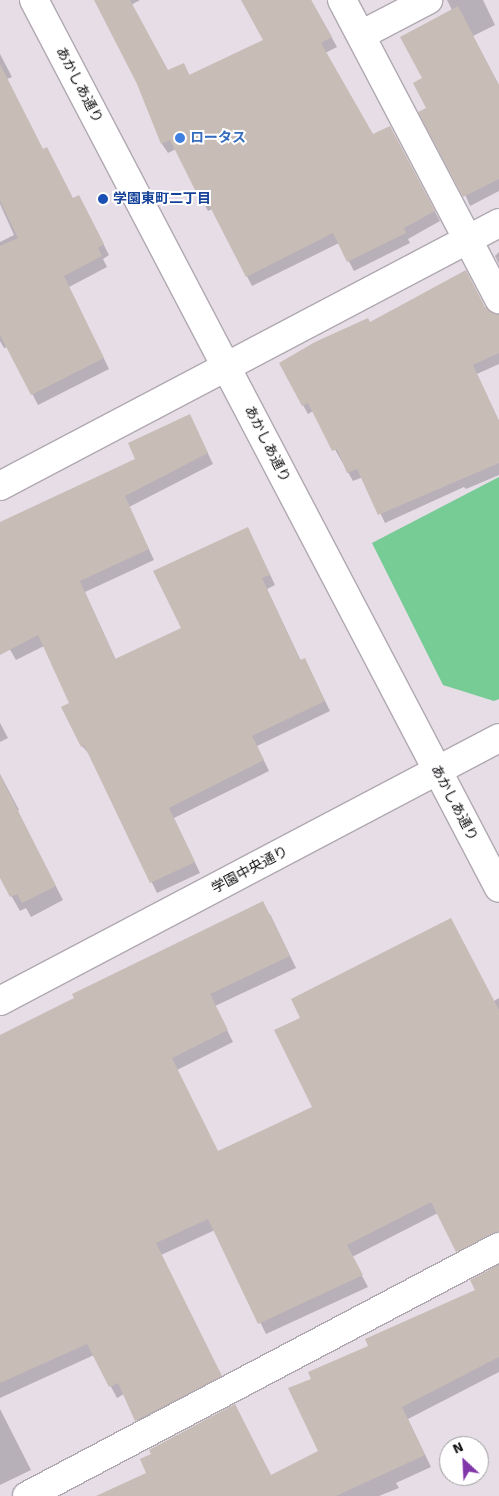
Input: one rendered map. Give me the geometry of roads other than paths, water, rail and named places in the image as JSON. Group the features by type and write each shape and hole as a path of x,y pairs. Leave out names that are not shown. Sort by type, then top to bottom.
{"street":[{"name":"あかしあ通り","path":"34,0 499,888"},
{"path":"342,0 499,299"},
{"path":"360,35 428,0"},
{"path":"0,486 499,223"},
{"name":"学園中央通り","path":"0,1000 499,738"},
{"path":"27,1496 499,1248"}],"place":[{"name":"ロータス","path":"180,138"},
{"name":"学園東町二丁目","path":"103,199"}]}
